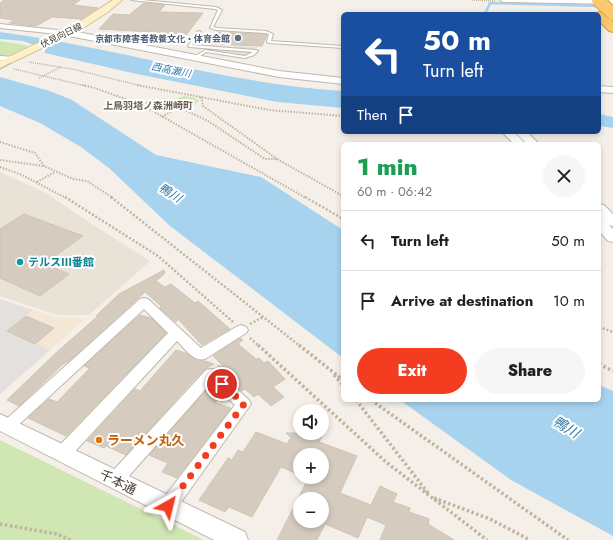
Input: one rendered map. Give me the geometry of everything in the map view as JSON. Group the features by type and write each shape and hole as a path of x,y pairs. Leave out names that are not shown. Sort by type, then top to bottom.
{"highway":[{"path":"584,0 597,12"},
{"path":"598,0 613,14"},
{"path":"601,16 613,28"}],"main road":[{"name":"伏見向日線","path":"6,62 98,16 118,0"}],"street":[{"path":"503,0 613,2"},
{"path":"0,26 64,34 290,76 341,81"},
{"path":"601,89 613,90"},
{"path":"509,134 518,142"},
{"path":"523,134 531,142"},
{"path":"601,212 613,238"},
{"path":"4,424 144,302 200,355 241,330"},
{"path":"62,454 177,332"},
{"path":"115,480 211,374 244,404 168,506"},
{"name":"千本通","path":"4,424 237,540"}],"lane":[{"path":"132,0 216,8 220,10 211,27 216,29 266,32 271,34 269,42 341,47"},
{"path":"195,58 205,51 245,57 256,51 190,46 199,32"}],"path":[{"path":"6,62 62,67 132,84 269,110 341,116"},
{"path":"6,62 45,75 95,88 142,105 341,218"},
{"path":"39,78 62,67"},
{"path":"201,97 203,106 277,159 341,195"},
{"path":"135,108 154,100"},
{"path":"161,117 177,108 184,110 208,121 265,159 277,159"},
{"path":"0,142 35,153 44,166"},
{"path":"0,160 44,166 73,179 87,181 102,190 341,379"},
{"path":"0,167 52,190 158,256 386,462 487,540"},
{"path":"36,182 55,172"},
{"path":"601,327 613,332"},
{"path":"601,365 613,371"},
{"path":"332,372 341,383"},
{"path":"358,402 431,497 490,519 530,540"},
{"path":"374,402 568,540"},
{"path":"0,524 57,534 71,540"}],"shaded area":[{"path":"235,46 258,47 245,55 212,50 214,47 233,48"},
{"path":"0,172 46,193 150,261 89,315 57,315 0,296"},
{"path":"0,299 56,317 85,319 0,394"},
{"path":"0,299 32,310 7,331 50,350 0,394"}],"green space":[{"path":"0,41 25,45 28,47 12,55 0,57"},
{"path":"184,96 199,100 193,106 179,107 173,104 174,100"},
{"path":"0,440 204,540 0,540"}],"water":[{"name":"西高瀬川","path":"0,32 86,47 257,81 341,91 341,108 277,102 137,74 45,53 45,49 23,41 0,39"},
{"name":"鴨川","path":"0,77 50,91 72,100 156,155 261,177 341,229 341,356 170,226 109,168 81,147 40,123 0,106"},
{"path":"601,114 613,117 613,128 601,126"},
{"name":"鴨川","path":"601,386 613,391 613,536 511,480 403,402 601,402"}],"building":[{"path":"4,0 80,0 73,5 98,8 81,19 52,17 36,26 9,23 15,20 0,18 0,3"},
{"path":"144,3 165,5 159,12 203,13 179,44 162,43 170,33 99,29 113,14 129,15"},
{"path":"217,32 267,35 262,46 209,44"},
{"name":"テルスⅢ番館","path":"24,214 83,236 44,264 69,274 40,296 0,278 0,229"},
{"path":"164,270 165,273 156,281 165,287 171,284 195,303 198,301 230,329 202,345 178,319 176,322 145,292 70,360 63,364 19,406 7,400 57,352 98,316 96,316 119,294"},
{"path":"140,315 151,318 166,333 66,436 28,418 49,399 57,402 90,368 84,366"},
{"path":"26,316 54,328 35,344 7,331"},
{"path":"240,338 243,340 238,344 256,359 259,358 264,363 268,361 285,379 273,387 284,397 271,406 258,394 254,397 245,389 242,391 217,365 225,368 213,356"},
{"path":"176,350 188,354 196,360 214,364 205,369 192,382 126,455 106,446 104,448 87,441 135,389 140,391"},
{"path":"208,388 221,394 215,403 231,408 177,478 162,472 168,463 149,455"},
{"path":"256,432 287,444 290,439 292,439 286,433 293,433 293,440 320,440 319,442 357,456 340,493 371,505 380,486 397,494 393,502 410,508 409,512 429,519 428,524 454,540 380,540 386,525 367,517 358,538 329,526 329,492 301,492 305,484 329,484 329,448 293,448 293,472 281,467 252,517 229,507 225,512 199,500 228,458 232,460 238,450 243,452"},
{"path":"293,508 293,528 323,528 317,540 277,540"}],"waterway":[{"path":"486,12 490,3 600,6"}],"place":[{"name":"京都市障害者教養文化・体育会館","path":"238,38"},
{"name":"テルスⅢ番館","path":"20,262"},
{"name":"ラーメン丸久","path":"99,440"}],"district":[{"name":"上鳥羽塔ノ森洲崎町","path":"148,105"}],"route":[{"path":"168,506 244,404 222,384"}]}
